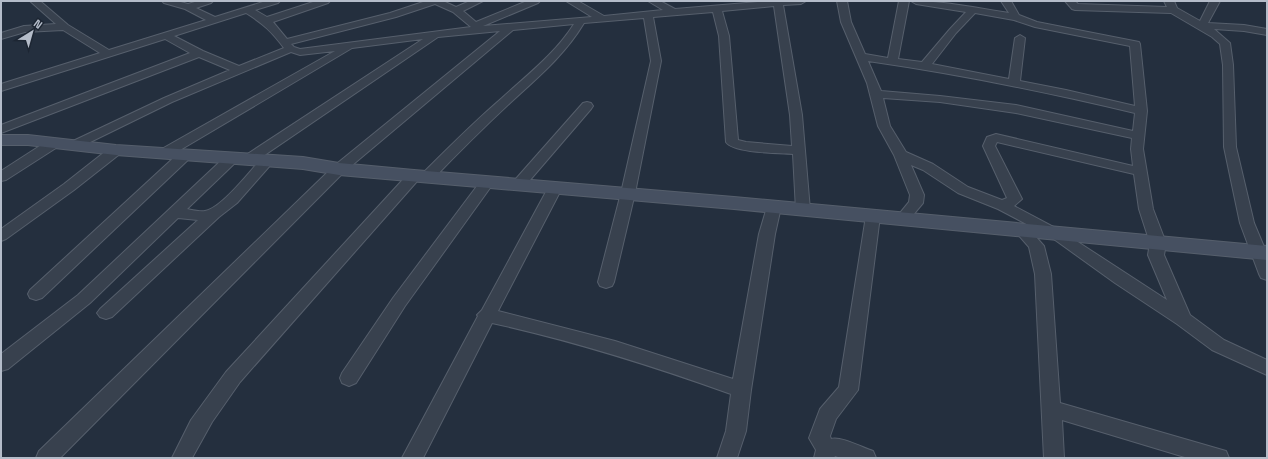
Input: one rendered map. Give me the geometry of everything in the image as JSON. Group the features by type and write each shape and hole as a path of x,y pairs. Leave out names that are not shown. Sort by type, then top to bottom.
{"street":[{"path":"35,1 65,27 90,41 108,54"},
{"path":"167,1 188,7 215,21"},
{"path":"188,7 208,1"},
{"path":"1,88 275,1"},
{"path":"266,21 325,1"},
{"path":"76,145 161,103 239,70 288,46 435,1 456,10 477,27"},
{"path":"456,10 478,1"},
{"path":"477,27 535,1"},
{"path":"571,1 603,19"},
{"path":"653,1 675,13"},
{"path":"248,10 266,21 281,35 288,46 300,52 353,44 436,35 477,27 510,28 675,13 721,5 734,8 795,1"},
{"path":"842,1 846,22 877,94 884,126 901,155 917,195 916,203 903,218"},
{"path":"893,60 904,1"},
{"path":"916,1 1016,17 1035,24 1135,44 1142,111 1136,149 1146,209 1158,243 1156,255 1183,319"},
{"path":"1006,1 1016,17"},
{"path":"1070,1 1075,7 1171,5 1222,39 1226,47 1230,147 1236,168 1247,223 1263,253 1267,274"},
{"path":"1202,26 1215,1"},
{"path":"778,3 796,115 804,210"},
{"path":"721,5 732,142 745,146 799,151"},
{"path":"925,66 954,30 974,10"},
{"path":"606,282 628,193 656,61 648,15"},
{"path":"182,458 189,442 211,406 233,377 420,176 550,60 572,36 581,21"},
{"path":"6,25 24,29"},
{"path":"1202,26 1244,28 1267,32"},
{"path":"1,36 24,29 65,27"},
{"path":"46,458 339,168 510,28"},
{"path":"1,364 84,299 175,213 249,160 436,35"},
{"path":"166,36 199,53 239,70"},
{"path":"1014,83 1020,38"},
{"path":"166,153 353,44"},
{"path":"1,129 199,53"},
{"path":"861,56 893,60 1014,83 1142,111"},
{"path":"877,94 940,99 1016,109 1138,136"},
{"path":"519,184 587,106"},
{"path":"1004,206 1015,198 989,146 991,140 996,138 1141,172"},
{"path":"1,140 54,143 116,150 303,163 420,176 903,218 1023,231 1263,253"},
{"path":"1,177 54,143"},
{"path":"1,236 69,187 116,150"},
{"path":"36,294 185,155"},
{"path":"901,155 928,167 963,190 1004,206 1056,234 1121,279 1183,319 1218,345 1267,368"},
{"path":"106,313 213,214 225,206 249,160"},
{"path":"349,378 400,302 488,181"},
{"path":"412,458 486,315 555,188"},
{"path":"727,458 736,431 741,390 767,234 774,207"},
{"path":"175,213 208,216 213,214"},
{"path":"866,458 835,447 825,454 819,438 827,415 848,390 873,216"},
{"path":"1023,231 1036,246 1043,274 1054,458"},
{"path":"486,315 535,325 692,372 741,390"},
{"path":"1051,409 1219,458"}]}
